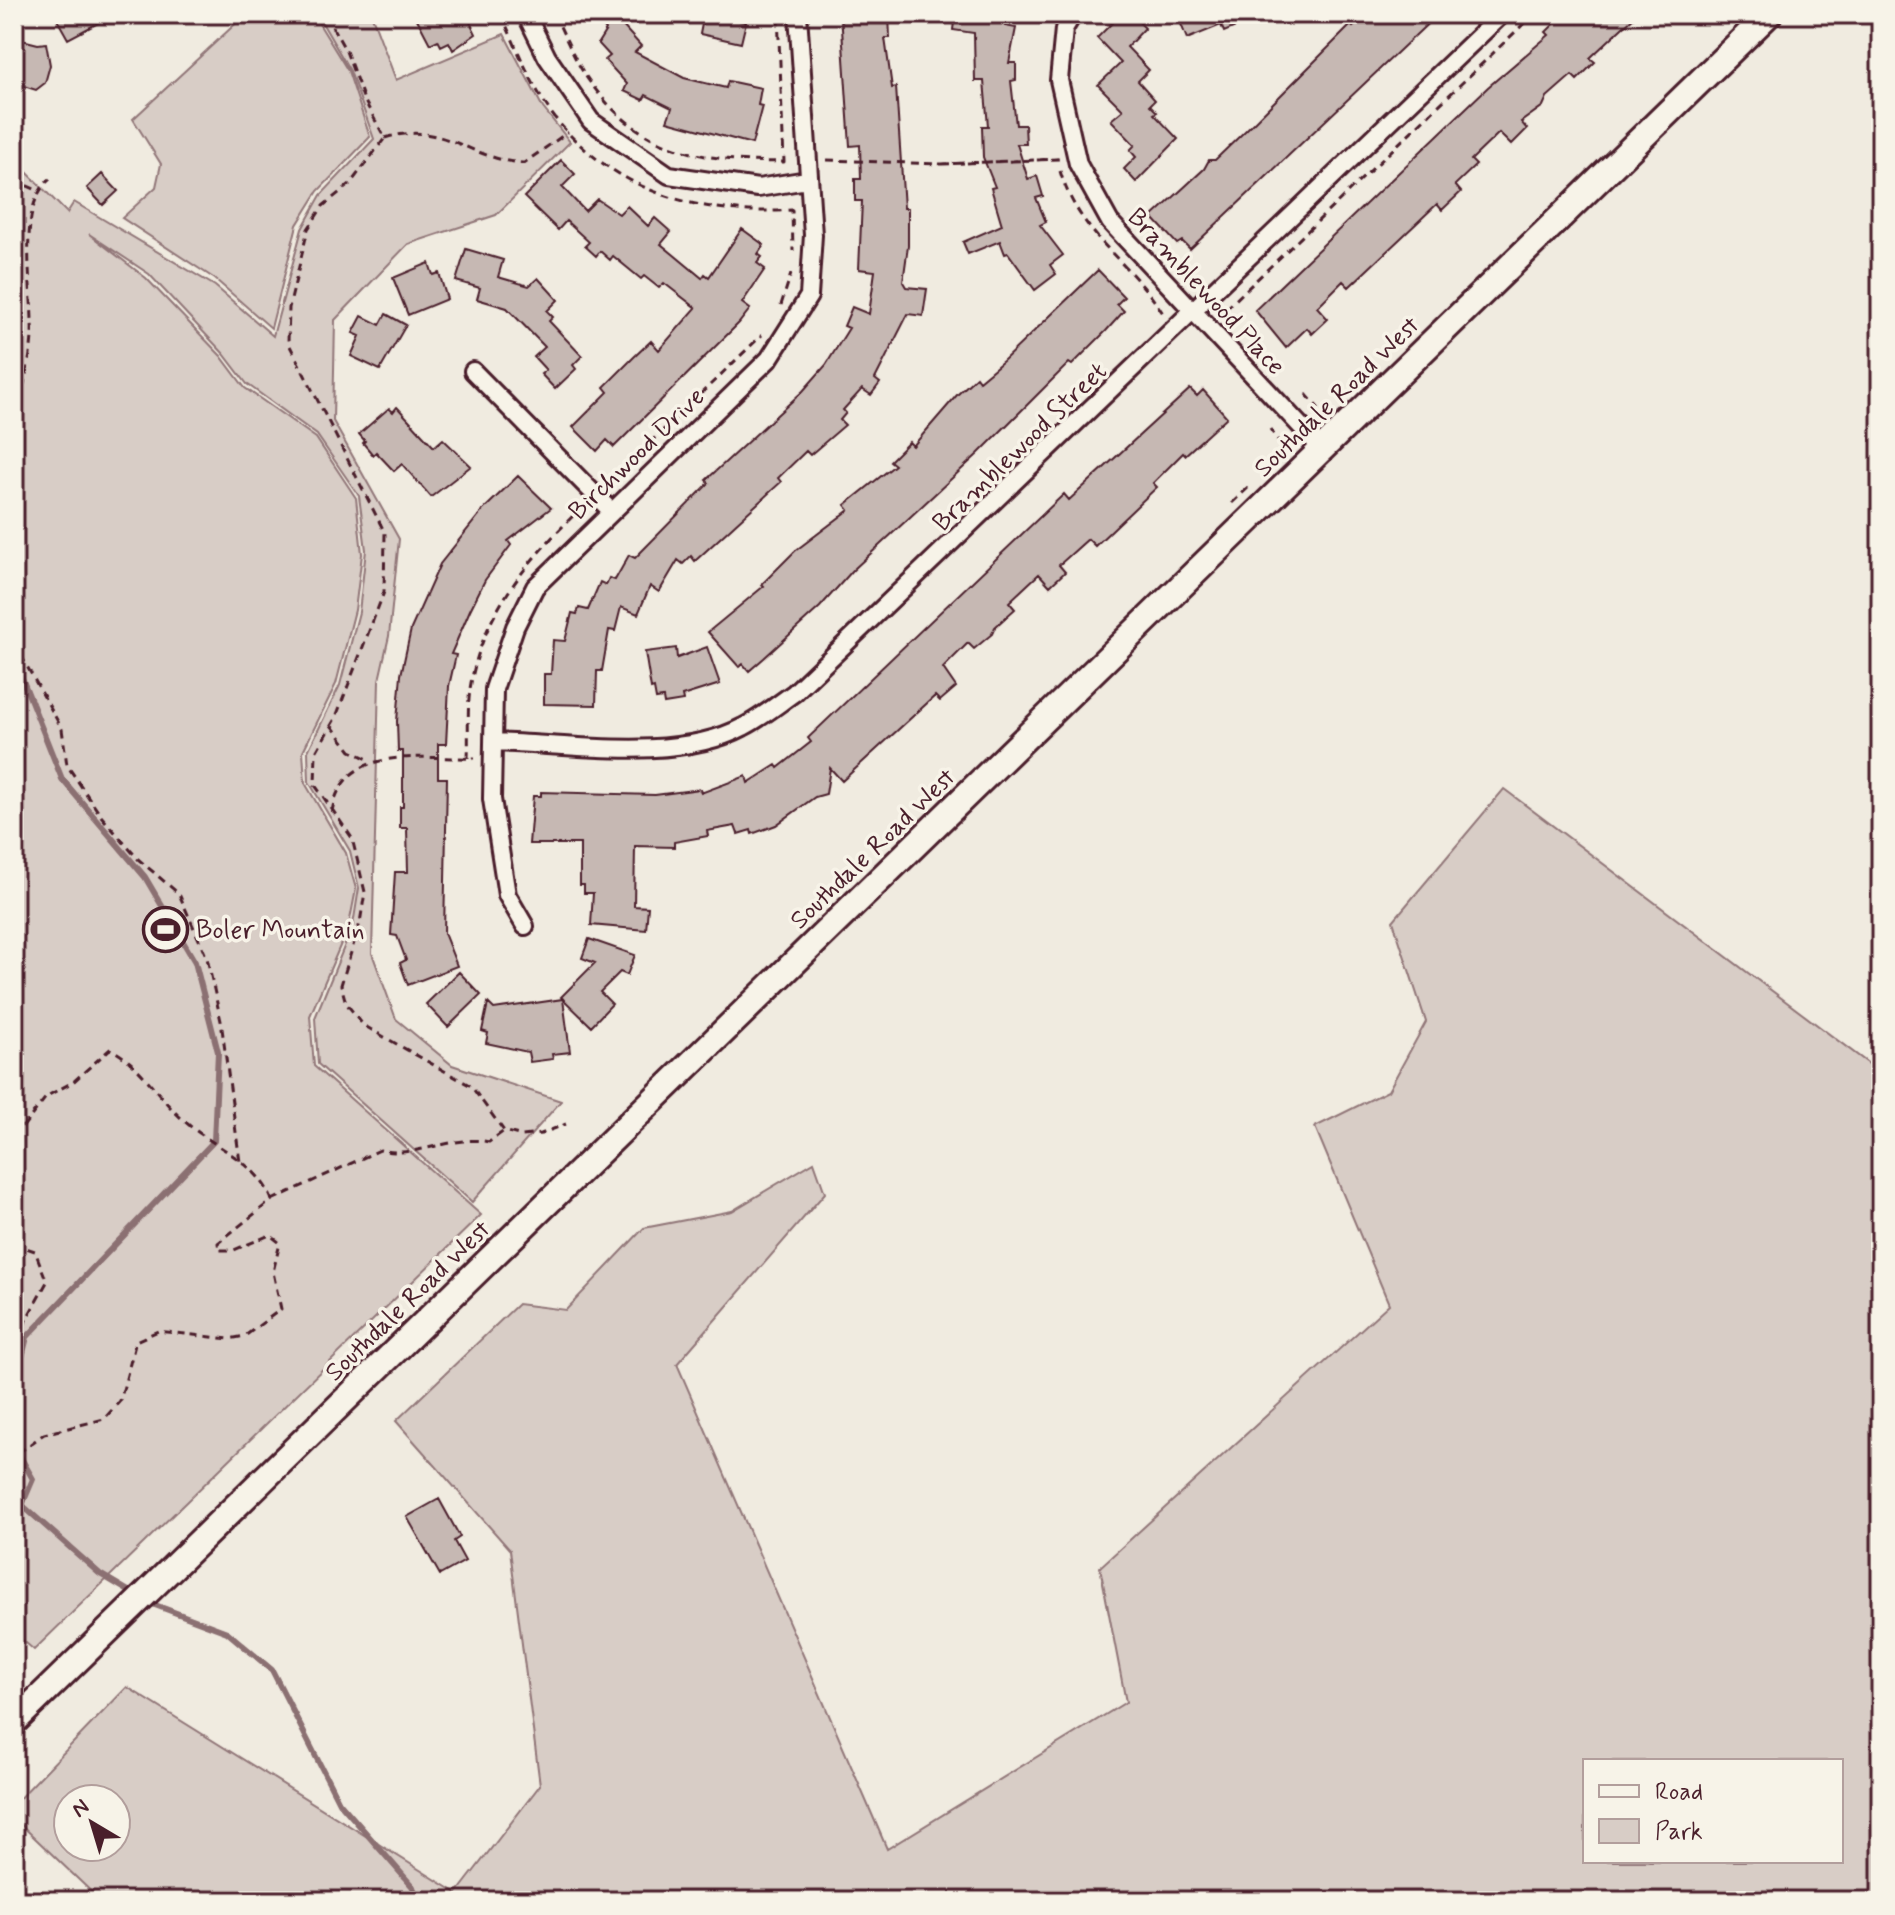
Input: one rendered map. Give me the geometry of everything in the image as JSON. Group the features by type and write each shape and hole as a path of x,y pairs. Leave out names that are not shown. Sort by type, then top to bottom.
{"main road":[{"name":"Southdale Road West","path":"14,1722 1769,14"}],"street":[{"path":"526,14 547,57 591,121 669,175 758,188 807,180"},
{"name":"Birchwood Drive","path":"525,926 507,895 492,799 494,689 521,613 535,587 769,359 809,296 813,235 798,14"},
{"name":"Bramblewood Place","path":"1073,14 1064,29 1059,80 1078,164 1110,222 1322,449"},
{"name":"Bramblewood Street","path":"493,750 699,744 743,728 794,693 1502,14"},
{"path":"473,371 611,511"}],"path":[{"path":"325,14 346,51 364,100 385,138"},
{"path":"501,14 542,97 568,132 602,164 653,193 687,204 724,210 792,210 793,252"},
{"path":"554,14 585,75 617,112 648,137 687,154 726,161 784,162 778,14"},
{"path":"1226,309 1534,14"},
{"path":"566,1124 541,1134 522,1136 504,1131 471,1086 363,1025 346,1003 341,985 360,923 365,892 352,838 315,785 316,752 331,725 384,592 385,533 288,342 289,308 308,229 323,206 350,184 385,138 411,132 450,137 482,157 524,163 568,132"},
{"path":"823,159 942,164 1066,159 958,163 942,164"},
{"path":"14,414 18,409 32,337 29,236 37,190 50,179"},
{"path":"14,180 37,190"},
{"path":"776,316 793,266"},
{"path":"606,484 769,326"},
{"path":"1306,394 1319,409"},
{"path":"1232,503 1269,469 1283,448 1270,429"},
{"path":"14,643 62,729 67,765 101,816 138,859 179,894 207,958 221,1021 240,1162"},
{"path":"331,725 351,751 370,760 493,750"},
{"path":"332,812 341,783 370,760"},
{"path":"14,1138 47,1096 73,1082 110,1049 129,1058 181,1119 263,1178 272,1200"},
{"path":"14,1456 44,1434 104,1419 120,1401 136,1341 158,1331 229,1339 245,1336 281,1309 273,1272 280,1243 270,1235 234,1250 219,1250 218,1243 272,1200 380,1150 397,1154 475,1139 489,1142 504,1131"},
{"path":"14,1244 35,1251 47,1282 26,1320 14,1354"}],"green space":[{"path":"246,14 313,14 348,71 370,137 318,191 297,225 271,328 215,279 122,218 156,187 161,164 133,119"},
{"name":"Boler Mountain","path":"317,14 371,14 396,80 504,34 543,108 570,142 496,215 408,244 335,320 333,421 399,539 389,636 379,680 372,953 396,1019 452,1065 561,1101 472,1202 318,1064 315,1018 353,925 359,888 350,851 309,782 308,751 340,685 359,612 366,550 359,496 317,435 247,384 224,354 149,274 89,234 146,278 221,356 245,388 316,438 356,498 362,554 355,610 336,684 303,751 305,783 346,853 356,889 349,925 310,1016 314,1066 481,1215 34,1650 18,1636 14,1640 14,159 67,213 74,202 215,286 273,336 302,229 321,195 374,139 350,71"},
{"path":"1504,789 1877,1070 1881,1065 1881,1901 101,1901 61,1863 132,1863 132,1783 52,1783 52,1854 14,1818 14,1804 127,1687 457,1893 540,1785 510,1550 396,1421 518,1304 566,1310 644,1228 732,1211 814,1162 825,1193 677,1364 887,1849 1126,1702 1100,1567 1389,1304 1315,1127 1388,1091 1426,1022 1393,921"}],"building":[{"path":"54,14 115,14 68,39"},
{"path":"429,14 466,14 476,34 453,50 449,42 441,46 438,40 430,44 417,19"},
{"path":"592,14 612,14 641,46 635,52 684,78 726,88 728,81 761,88 758,105 762,106 752,144 667,121 672,108 646,95 643,100 624,91 627,84 605,60 610,56 598,43 606,30"},
{"path":"704,14 741,14 740,21 746,22 741,43 700,34"},
{"path":"841,14 889,14 890,38 885,38 892,88 896,87 904,208 908,208 908,246 903,282 906,287 927,289 923,316 908,314 875,379 880,383 871,395 862,389 843,410 846,413 840,420 845,425 810,455 806,451 778,478 781,482 695,561 691,556 683,564 678,560 659,592 650,586 638,614 621,607 615,631 609,630 602,671 597,671 596,705 544,704 544,674 551,674 553,640 565,641 572,613 577,614 579,608 588,610 600,582 606,585 609,578 615,580 629,555 635,558 709,483 706,480 803,391 826,365 849,328 844,326 852,307 869,314 875,271 859,269 862,201 855,201 855,179 861,179 860,145 850,146"},
{"path":"955,14 1007,14 1005,26 1016,28 1009,63 1016,63 1016,80 1011,81 1016,125 1025,125 1026,144 1017,144 1028,179 1037,176 1043,196 1036,198 1046,222 1040,225 1063,255 1050,265 1056,274 1035,290 1008,253 1005,254 1000,241 968,254 963,242 1002,225 991,188 995,187 983,157 982,126 988,126 984,81 975,81 974,33 953,30"},
{"path":"1121,14 1131,14 1145,28 1127,47 1149,70 1138,81 1155,100 1150,105 1157,112 1154,114 1178,139 1136,182 1124,169 1136,157 1130,150 1135,145 1111,120 1123,110 1098,85 1121,63 1097,38"},
{"path":"1177,14 1266,14 1224,32 1221,25 1187,39"},
{"path":"1366,14 1438,14 1190,249 1182,241 1177,244 1152,217"},
{"path":"1564,14 1637,14 1590,58 1595,62 1577,80 1572,75 1547,97 1543,106 1521,122 1527,129 1511,145 1499,133 1471,160 1476,165 1455,185 1461,192 1442,210 1437,204 1349,287 1343,281 1317,307 1328,319 1312,334 1307,328 1286,348 1255,310 1488,87 1549,35 1546,32"},
{"path":"14,38 46,43 50,65 45,83 36,90 14,83"},
{"path":"561,160 575,174 562,187 585,211 597,199 619,214 627,206 648,226 655,218 671,232 661,244 702,278 705,274 709,277 742,229 764,245 758,254 762,257 757,263 765,269 742,303 750,309 739,323 614,447 607,440 597,451 573,427 608,392 604,387 634,357 651,341 659,350 696,308 664,283 659,288 644,276 641,279 613,256 610,260 600,251 596,256 585,246 589,242 566,221 558,230 524,197"},
{"path":"102,174 118,191 103,205 87,188"},
{"path":"466,249 503,260 498,277 529,286 538,278 558,300 547,311 553,317 549,321 582,356 573,365 576,369 555,389 541,374 546,370 534,357 545,347 507,308 477,299 480,288 456,281"},
{"path":"429,263 433,275 439,273 447,299 408,315 393,278"},
{"path":"1098,270 1124,297 1117,304 1124,311 1106,331 853,570 820,607 749,671 743,664 739,667 708,632 764,586 762,584 795,551 849,510 845,505 895,465 890,461 909,442 913,446 957,395 976,377 979,381 1003,361"},
{"path":"386,314 406,325 380,370 351,356 360,336 353,333 362,316 380,325"},
{"path":"1190,389 1197,396 1203,390 1227,417 1185,455 1183,453 1153,483 1157,487 1095,546 1088,539 1059,565 1065,572 1050,586 1039,574 1009,602 1015,609 995,627 992,634 974,649 968,643 943,668 956,687 940,701 935,696 842,781 830,768 826,794 815,797 776,825 752,834 751,830 738,834 735,826 707,831 708,836 674,842 674,847 635,846 634,906 648,907 646,930 591,925 593,893 584,893 584,885 580,885 580,844 529,844 533,796 541,796 541,792 655,795 700,789 701,793 746,776 748,783 776,765 778,768 811,742 808,738 1064,494 1069,500"},
{"path":"397,407 434,447 443,439 471,466 431,497 402,464 394,471 376,452 373,455 359,434 389,408 393,412"},
{"path":"518,476 551,508 508,541 511,545 485,580 470,610 451,654 456,655 449,686 446,744 438,744 438,778 447,778 444,933 457,966 408,985 400,963 406,960 397,936 391,935 395,872 408,872 407,828 400,828 403,751 398,751 397,721 401,675 411,629 440,564 483,510"},
{"path":"707,647 720,684 682,696 683,701 664,704 663,698 656,699 654,688 651,689 645,652 676,648 677,658"},
{"path":"589,939 635,955 627,975 620,972 600,992 612,1004 591,1026 561,997 595,963 582,958"},
{"path":"459,972 481,995 448,1027 426,1004"},
{"path":"563,999 570,1052 552,1054 553,1059 530,1062 528,1052 486,1043 488,1033 482,1031 488,1003 494,1009"},
{"path":"439,1499 460,1537 454,1541 465,1561 440,1575 407,1517"}],"waterway":[{"path":"14,658 62,779 145,877 195,962 218,1052 214,1141 27,1337 14,1389"},
{"path":"14,1446 33,1479 22,1505"},
{"path":"14,1502 22,1505 100,1574 137,1596"},
{"path":"147,1602 227,1632 272,1670 339,1802 413,1887 418,1901"}],"place":[{"name":"Boler Mountain","path":"165,929"}]}
